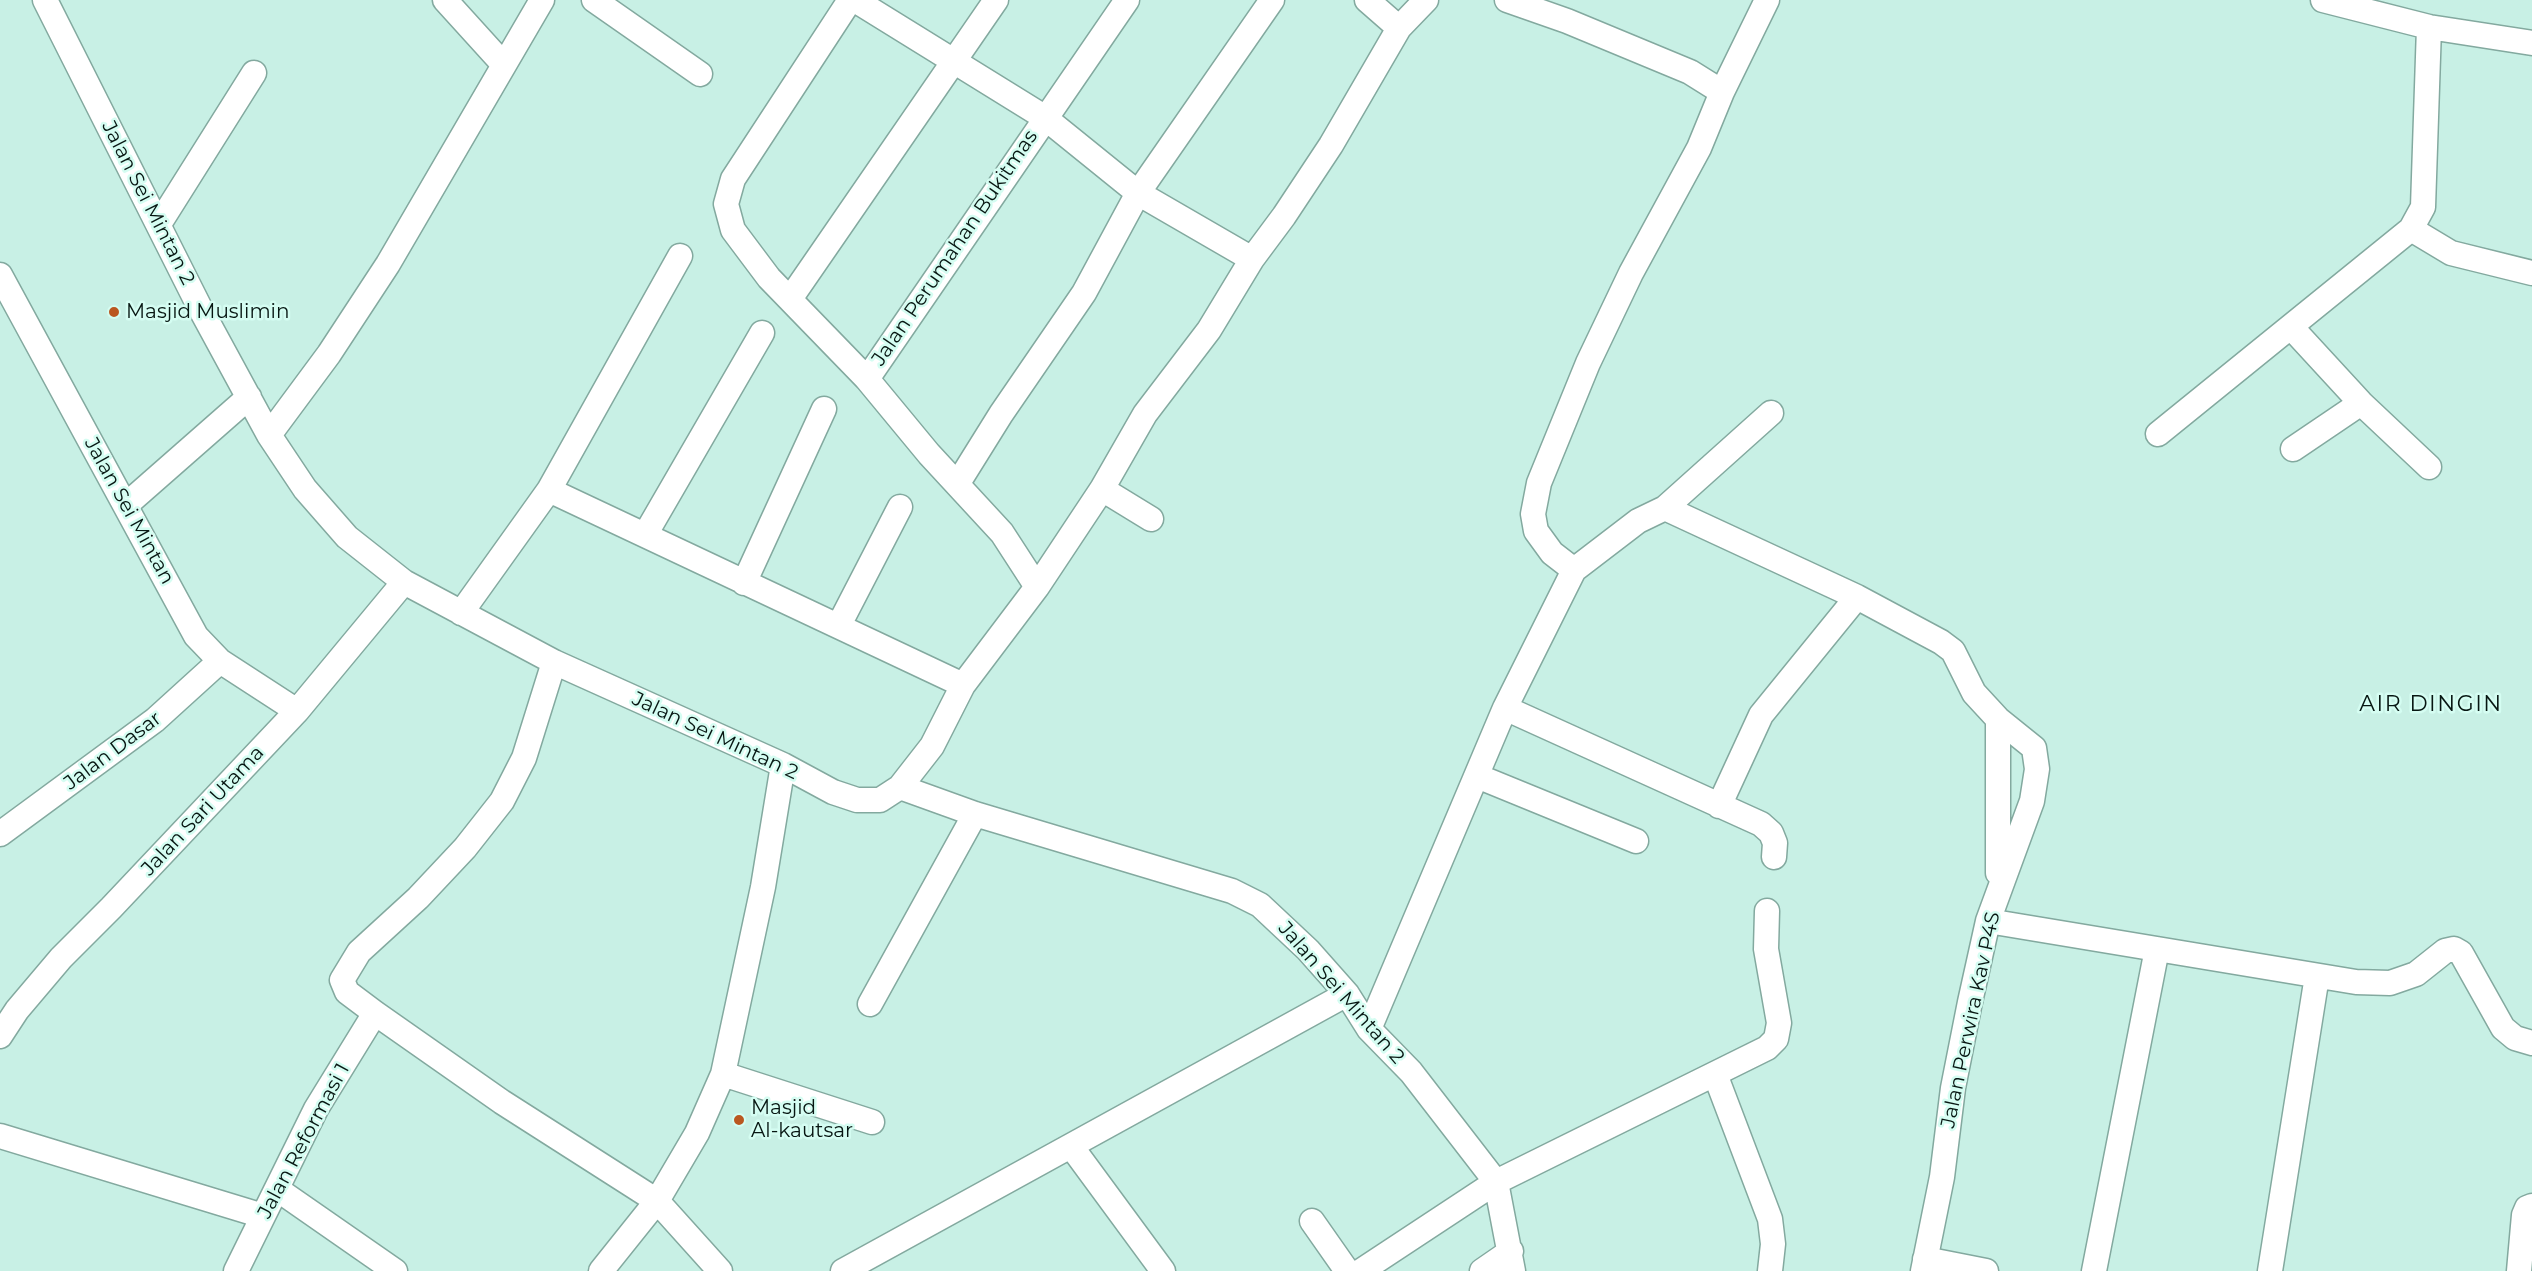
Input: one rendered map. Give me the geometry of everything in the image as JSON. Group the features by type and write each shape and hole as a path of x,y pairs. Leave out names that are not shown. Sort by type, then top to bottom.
{"street":[{"name":"Jalan Sei Mintan 2","path":"45,0 200,308 269,435 305,489 347,537 404,582 554,662 783,765 833,792 857,800 880,800 900,787 975,814 1232,891 1260,905 1308,950 1347,994 1369,1029 1411,1072 1496,1182 1512,1261"},
{"path":"445,0 504,65"},
{"path":"269,435 329,354 388,264 542,0"},
{"path":"594,0 700,74"},
{"name":"Jalan Perumahan Bukitmas","path":"1037,587 1002,533 929,454 867,379 769,278 733,230 726,204 733,179 852,0 1044,117 1138,193 1252,258"},
{"path":"790,299 996,0"},
{"name":"Jalan Perumahan Bukitmas","path":"867,379 1044,117 1127,0"},
{"path":"958,483 1001,414 1084,293 1138,193 1272,0"},
{"path":"1367,0 1400,27"},
{"path":"900,787 932,746 963,685 1037,587 1102,489 1145,414 1209,330 1252,258 1284,216 1330,145 1400,27 1426,0"},
{"path":"1507,0 1567,21 1690,72 1722,92"},
{"path":"1574,570 1552,553 1536,531 1533,514 1539,483 1588,363 1630,273 1699,148 1722,92 1767,0"},
{"path":"2328,1 2429,27 2532,43"},
{"path":"2158,434 2411,229 2423,207 2429,27"},
{"path":"159,224 254,73"},
{"path":"2411,229 2451,253 2532,273"},
{"path":"461,613 549,490 680,256"},
{"name":"Jalan Sei Mintan","path":"0,275 196,636 220,661 297,711"},
{"path":"2291,327 2361,404 2428,467"},
{"path":"645,535 762,333"},
{"path":"126,505 249,397"},
{"path":"2293,449 2361,404"},
{"path":"744,583 825,409"},
{"path":"1369,1029 1505,708 1574,570 1638,521 1665,508 1771,413"},
{"path":"1102,489 1151,519"},
{"path":"549,490 963,685"},
{"path":"838,626 900,507"},
{"name":"Jalan Perwira Kav P4S","path":"1665,508 1857,597 1941,642 1953,651 1974,693 1998,719 2034,748 2037,769 2032,801 1988,921 1953,1088 1942,1177 1924,1265"},
{"name":"Jalan Sari Utama","path":"0,1036 17,1010 61,958 297,711 404,582"},
{"path":"1719,806 1761,715 1857,597"},
{"name":"Jalan Dasar","path":"0,834 155,720 220,661"},
{"path":"554,662 524,758 502,801 465,849 418,898 359,952 342,980 346,992 375,1013 502,1102 657,1201 720,1271"},
{"path":"1505,708 1766,828 1775,843 1774,856"},
{"path":"1998,719 1998,892"},
{"path":"601,1271 657,1201 697,1133 723,1074 763,887 783,765"},
{"path":"1477,776 1636,841"},
{"path":"870,1004 975,814"},
{"path":"1361,1271 1496,1182 1767,1048 1776,1039 1779,1023 1767,950 1767,911"},
{"path":"1988,921 2356,982 2390,983 2416,974 2445,951 2454,949 2461,953 2503,1028 2516,1038 2532,1043"},
{"path":"2094,1271 2157,949"},
{"path":"2270,1271 2317,976"},
{"path":"843,1271 1347,994"},
{"name":"Jalan Reformasi 1","path":"236,1271 316,1109 375,1013"},
{"path":"723,1074 872,1122"},
{"path":"1715,1074 1770,1219 1773,1244 1770,1271"},
{"path":"0,1136 264,1216"},
{"path":"1071,1146 1163,1271"},
{"path":"277,1189 395,1271"},
{"path":"2519,1271 2524,1215 2527,1208 2532,1206"},
{"path":"1312,1221 1347,1271"},
{"path":"1482,1271 1512,1261"},
{"path":"1924,1265 1986,1271"}],"place":[{"name":"Masjid Muslimin","path":"114,312"},
{"name":"Masjid Al-kautsar","path":"739,1120"}],"district":[{"name":"AIR DINGIN","path":"2431,705"}]}
